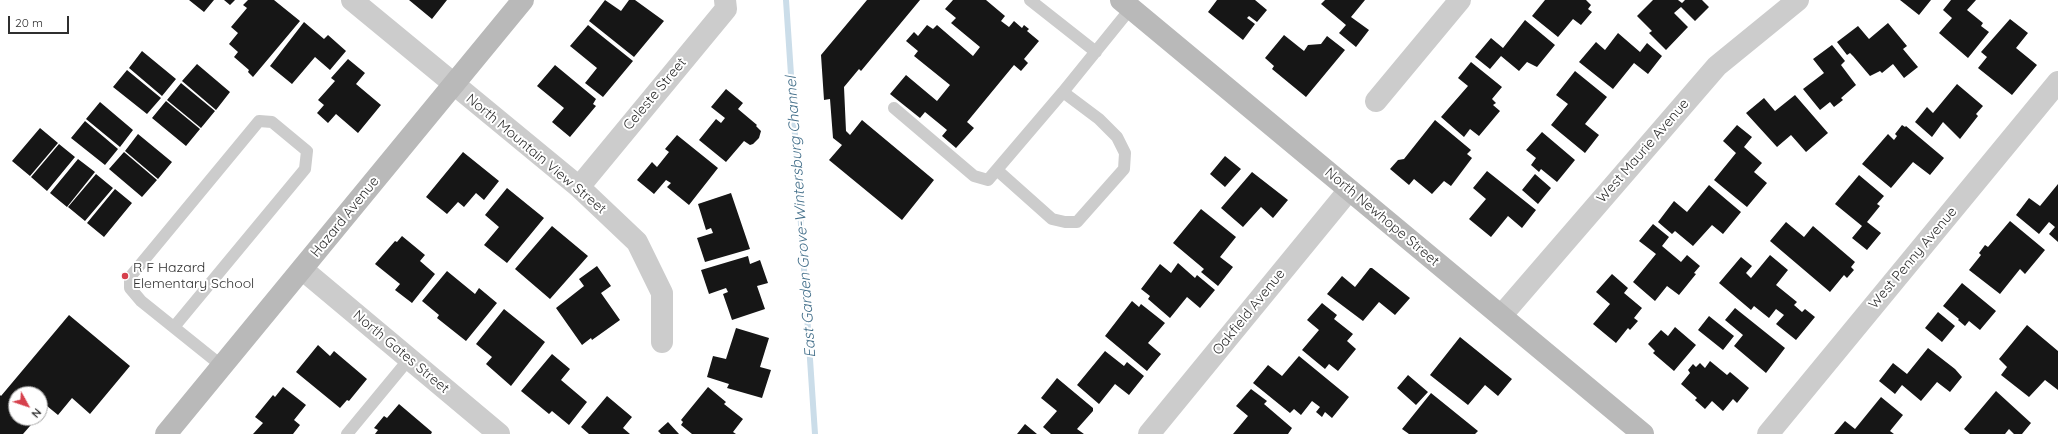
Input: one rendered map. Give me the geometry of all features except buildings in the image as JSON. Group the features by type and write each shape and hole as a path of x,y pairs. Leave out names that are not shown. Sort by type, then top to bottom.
{"street":[{"name":"North Mountain View Street","path":"352,0 579,187 637,242 662,293 662,342"},
{"name":"Hazard Avenue","path":"166,434 523,0"},
{"name":"Celeste Street","path":"579,187 726,9 725,0"},
{"path":"1376,101 1460,0"},
{"name":"West Maurie Avenue","path":"1501,316 1717,66 1798,0"},
{"name":"North Newhope Street","path":"1123,2 1643,434"},
{"name":"West Penny Avenue","path":"1768,434 2058,82"},
{"name":"Oakfield Avenue","path":"1149,434 1349,190"},
{"name":"North Gates Street","path":"302,269 499,434"}],"lane":[{"path":"1030,0 1096,52"},
{"path":"894,108 974,176 988,180 1096,52 1123,2"},
{"path":"997,170 1052,219 1065,222 1077,222 1124,169 1125,153 1117,137 1099,119 1063,92"},
{"path":"174,327 305,169 307,151 272,122 259,121 130,277 130,288 141,301 222,366"},
{"path":"347,434 409,358"}],"waterway":[{"name":"East Garden Grove-Wintersburg Channel","path":"786,0 815,434"}],"place":[{"name":"R F Hazard Elementary School","path":"125,276"}]}
